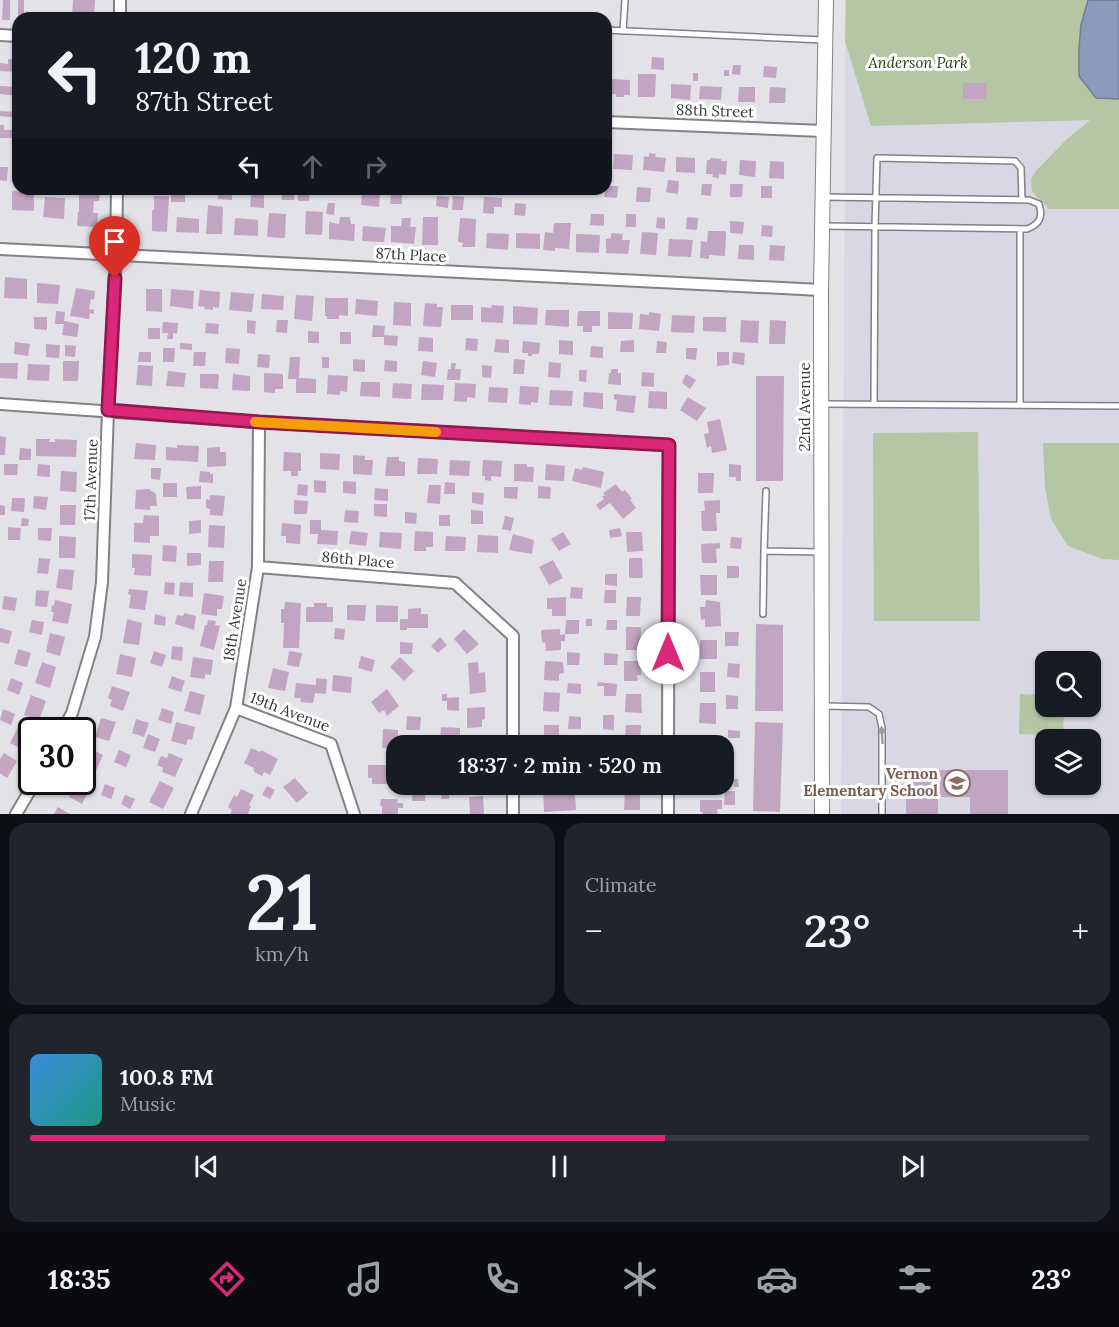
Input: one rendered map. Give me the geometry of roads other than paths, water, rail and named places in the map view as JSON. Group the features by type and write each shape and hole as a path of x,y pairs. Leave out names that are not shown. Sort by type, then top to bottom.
{"street":[{"name":"22nd Avenue","path":"822,814 821,290 826,0"},
{"name":"88th Street","path":"612,122 824,131"},
{"name":"17th Avenue","path":"70,717 95,637 102,582 117,195"},
{"name":"87th Place","path":"0,249 821,290"},
{"path":"0,404 259,422 669,445 668,735"},
{"name":"18th Avenue","path":"191,814 236,708 258,567 259,422"},
{"name":"86th Place","path":"258,567 455,583 513,636 513,735"},
{"name":"19th Avenue","path":"236,708 331,744 354,814"},
{"path":"16,814 27,795"},
{"path":"513,795 513,814"},
{"path":"668,795 668,814"}],"lane":[{"path":"622,31 625,0"},
{"path":"612,30 825,40"},
{"path":"874,404 877,158 1015,161 1021,168 1022,200"},
{"path":"822,226 1027,229 1035,226 1040,219 1041,211 1038,204 1029,200 823,197"},
{"path":"1020,229 1020,405"},
{"path":"821,404 1119,406"},
{"path":"763,614 766,491"},
{"path":"764,551 822,552"},
{"path":"822,706 868,707 879,714 882,728 882,814"}],"water":[{"path":"1088,0 1119,0 1119,99 1096,98 1079,76 1081,25"}],"place":[{"name":"Vernon Elementary School","path":"957,783"}],"park label":[{"name":"Anderson Park","path":"918,63"}]}
